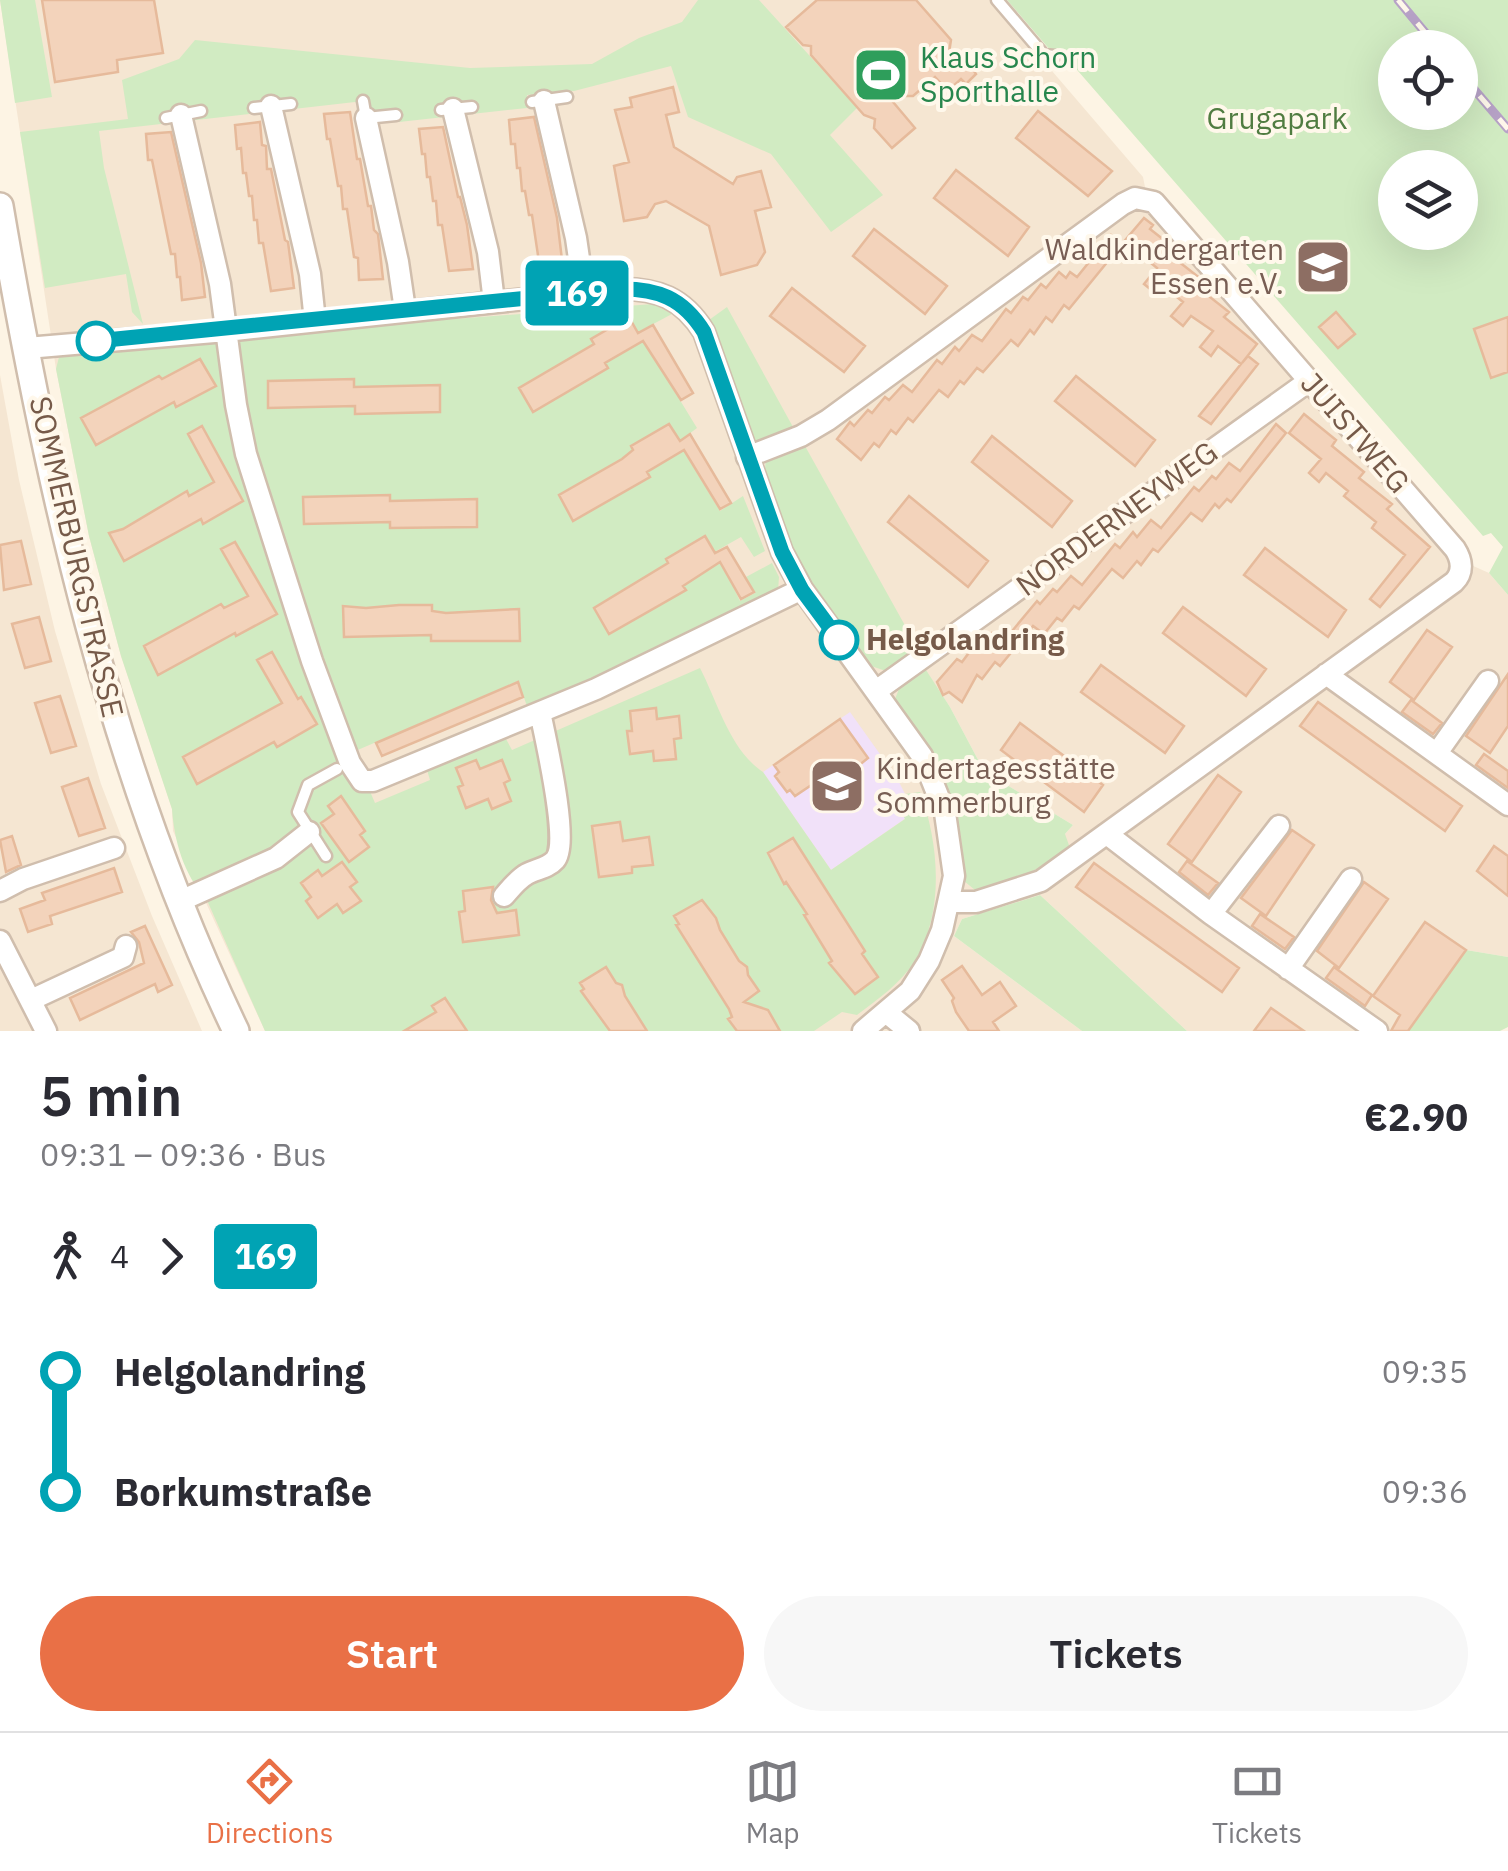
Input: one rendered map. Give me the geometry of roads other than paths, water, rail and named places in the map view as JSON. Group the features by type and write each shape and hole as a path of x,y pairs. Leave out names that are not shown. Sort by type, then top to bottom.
{"street":[{"path":"538,102 576,238 584,293"},
{"path":"272,106 310,274 316,321"},
{"path":"365,109 405,310"},
{"path":"455,109 488,252 494,302"},
{"path":"183,115 220,284 246,454 294,608 356,775 362,781 373,780 596,689 802,590"},
{"name":"JUISTWEG","path":"747,456 801,436 828,420 1135,198 1154,202 1461,559 1459,577 1454,582 1107,834 1026,888 976,902 950,902"},
{"name":"SOMMERBURGSTRASSE","path":"0,206 14,298 83,610 133,778 178,902 236,1031"},
{"path":"27,348 640,288 674,298 704,332 770,524 802,590 932,776 952,848 950,902 929,961 910,990 863,1031"},
{"name":"NORDERNEYWEG","path":"876,691 1309,381"},
{"path":"1326,674 1508,806"},
{"path":"1437,753 1488,680"},
{"path":"504,896 526,875 559,856 556,802 540,712"},
{"path":"1212,914 1279,826"},
{"path":"178,902 276,858 309,832"},
{"path":"1107,834 1377,1031"},
{"path":"0,891 24,878 114,848"},
{"path":"1288,969 1352,879"},
{"path":"0,941 46,1031"},
{"path":"32,998 123,957 126,946"},
{"path":"887,1013 910,1031"}],"lane":[{"path":"997,0 1044,55 1055,56"},
{"path":"538,102 566,98"},
{"path":"365,109 396,115"},
{"path":"326,856 298,812 308,785 337,769"}],"railway":[{"path":"1398,0 1423,30"},
{"path":"1478,94 1508,129"}],"place":[{"name":"Klaus Schorn Sporthalle","path":"881,75"},
{"name":"Waldkindergarten Essen e.V.","path":"1323,267"},
{"name":"Helgolandring","path":"839,640"},
{"name":"Kindertagesstätte Sommerburg","path":"837,786"}],"park label":[{"name":"Grugapark","path":"1277,119"}]}
